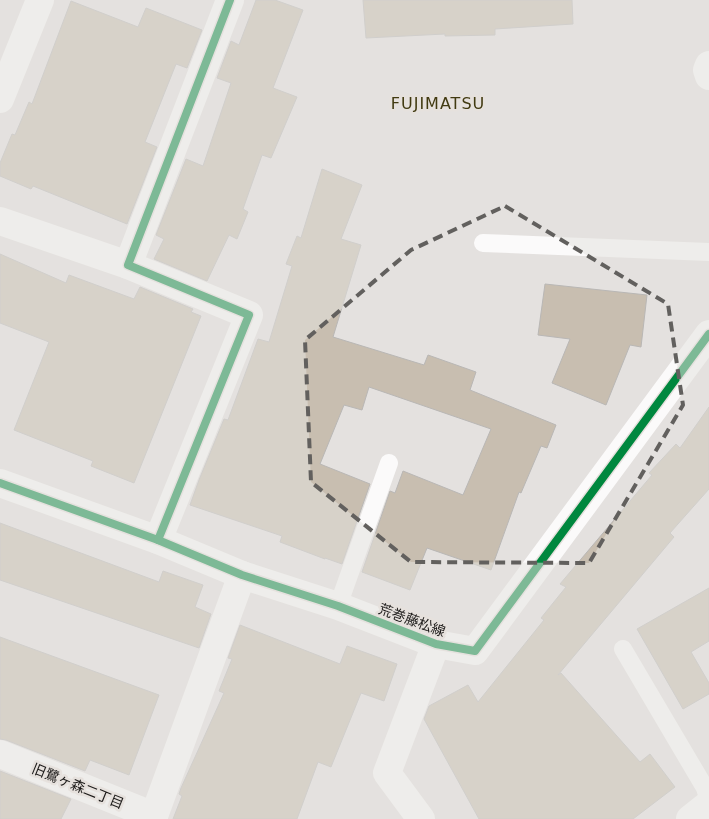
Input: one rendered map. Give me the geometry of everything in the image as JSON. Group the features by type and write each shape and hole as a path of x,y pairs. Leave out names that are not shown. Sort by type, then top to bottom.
{"street":[{"path":"0,99 40,0"},
{"path":"128,264 230,0"},
{"path":"709,65 707,70 709,76"},
{"path":"0,220 128,264 249,316 158,540"},
{"name":"荒巻藤松線","path":"0,483 158,540 242,574 338,606 436,644 476,651 709,334"},
{"path":"154,818 242,574"},
{"path":"421,819 387,773 436,644"},
{"name":"旧鷺ヶ森二丁目","path":"0,754 154,818"},
{"path":"690,819 709,803"}],"lane":[{"path":"483,243 709,252"},
{"path":"338,606 389,463"},
{"path":"623,649 705,788 709,803"}],"highlighted area":[{"path":"505,206 668,304 683,405 589,563 411,562 311,482 305,340 411,250"}],"building":[{"path":"256,0 275,0 303,10 273,88 297,97 271,158 262,155 243,209 248,212 237,239 229,235 207,281 154,259 164,239 156,235 186,159 203,166 231,83 217,78 231,41 239,45"},
{"path":"363,0 572,0 573,24 495,29 495,35 445,36 445,34 366,38"},
{"path":"71,1 138,27 146,8 202,30 187,68 176,64 145,142 157,147 127,224 33,186 31,189 0,176 0,163 12,134 15,135 29,102 32,104"},
{"path":"322,169 362,185 341,239 361,245 333,337 424,365 428,355 476,372 470,390 556,425 547,448 541,446 521,493 519,492 491,570 427,548 410,590 362,572 390,491 395,493 403,471 463,495 491,429 369,387 362,410 344,405 320,464 370,484 342,564 280,542 282,536 190,505 224,419 228,420 258,339 269,342 292,266 286,264 297,236 301,238"},
{"path":"0,254 66,283 69,275 134,299 140,287 193,309 191,312 201,316 134,483 91,466 93,461 14,430 49,342 0,323"},
{"path":"545,284 647,295 641,347 630,345 606,405 552,383 570,339 538,335"},
{"path":"709,407 709,489 670,533 674,537 558,675 561,673 640,762 650,754 675,787 633,819 479,819 424,719 429,706 468,685 478,702 544,620 541,618 566,587 560,584 652,475 649,473 676,444 680,448"},
{"path":"0,523 159,582 163,571 203,585 195,607 211,614 199,648 0,580"},
{"path":"709,588 709,641 691,652 709,683 709,694 683,709 637,629"},
{"path":"240,625 340,664 347,646 397,664 384,701 361,693 331,767 318,762 297,819 173,819 182,796 179,794 181,788 224,693 219,691 232,659 228,658"},
{"path":"0,637 159,695 129,775 90,760 85,771 0,739"},
{"path":"0,771 71,799 61,819 0,819"}],"cycle path":[{"path":"158,540 249,315 128,265 230,0"},
{"path":"0,483 158,540 242,575 338,606 436,644 475,651 709,334"}],"district":[{"name":"FUJIMATSU","path":"438,103"}]}
